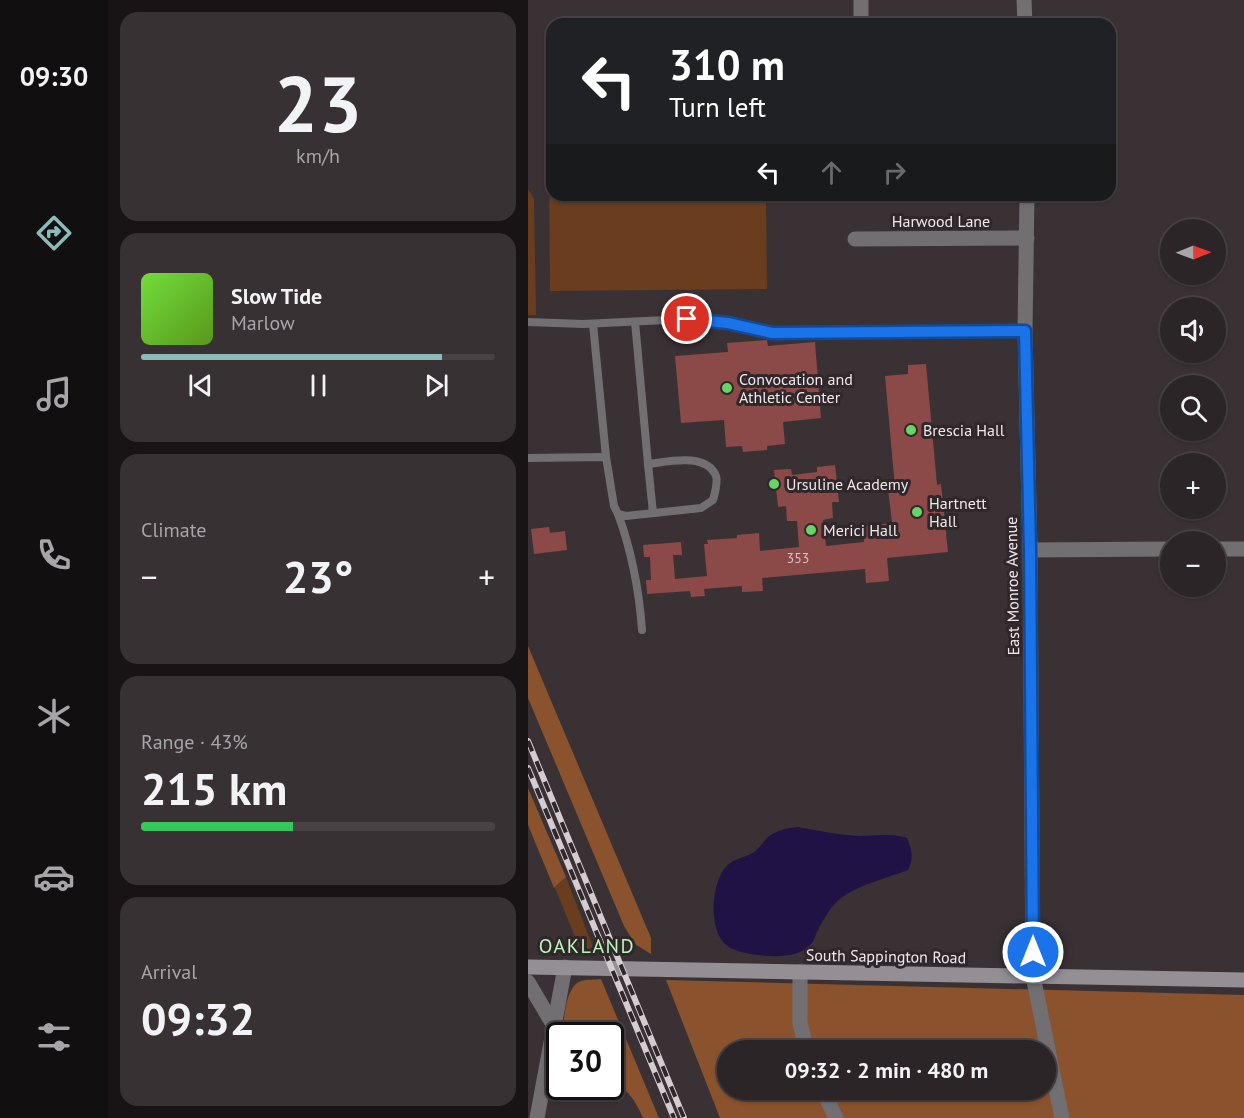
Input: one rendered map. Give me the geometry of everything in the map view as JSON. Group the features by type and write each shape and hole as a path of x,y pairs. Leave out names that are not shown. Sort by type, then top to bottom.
{"street":[{"path":"861,0 861,18"},
{"path":"1024,0 1025,18"},
{"name":"East Monroe Avenue","path":"1027,201 1025,331 1030,550 1033,976 1062,1118"},
{"name":"Harwood Lane","path":"855,239 1027,238"},
{"path":"1030,550 1160,549"},
{"path":"1226,549 1244,549"},
{"name":"South Sappington Road","path":"528,967 1244,980"},
{"path":"555,1022 565,967"},
{"path":"800,972 800,1023 804,1040"},
{"path":"528,982 552,1022"},
{"path":"537,1118 546,1069"},
{"path":"827,1100 836,1118"}],"lane":[{"path":"528,322 593,324 687,319 728,323 772,333 1025,331"},
{"path":"636,322 653,513"},
{"path":"593,324 606,457 614,506 630,548 638,584 642,630"},
{"path":"528,458 606,457"},
{"path":"618,514 626,516 701,508 713,500 717,485 716,476 708,466 688,460 648,464"}],"shaded area":[{"path":"528,189 534,199 536,315 528,315"},
{"path":"549,201 766,201 767,289 550,291"},
{"path":"528,646 651,938 651,954 635,944 624,926 528,698"},
{"path":"528,788 566,877 554,888 528,825"},
{"path":"798,827 844,835 889,835 907,838 912,854 910,866 908,870 866,885 840,899 825,917 812,943 805,950 786,956 763,956 733,949 719,935 715,924 714,899 720,876 728,865 753,853 771,835"},
{"path":"566,877 596,955 583,956 555,888"},
{"path":"601,979 619,1022 564,1022 568,997 576,984 586,980"},
{"path":"666,980 1244,995 1244,1118 720,1118"},
{"path":"624,1034 659,1118 643,1118 631,1096 624,1090"}],"building":[{"name":"Convocation and Athletic Center","path":"767,340 768,346 815,342 821,418 783,422 785,444 767,446 767,450 743,452 742,446 726,447 724,420 681,423 675,356 728,352 727,343"},
{"path":"926,364 937,485 941,484 948,552 887,558 889,581 866,583 865,569 762,578 763,591 742,592 742,586 704,589 705,596 691,597 690,591 647,594 646,580 651,580 650,557 644,557 643,545 681,542 682,555 673,555 675,579 707,576 704,544 708,544 707,540 737,538 737,535 759,533 760,551 799,547 797,521 787,521 786,506 778,507 774,470 791,469 792,475 817,472 817,467 835,465 839,502 832,502 833,518 823,520 826,546 864,542 863,526 892,523 888,489 895,488 885,376 908,374 908,365"},
{"path":"549,527 550,533 565,531 567,550 534,554 531,529"}],"railway":[{"path":"528,741 684,1118"},
{"path":"528,768 674,1118"}],"place":[{"name":"Convocation and Athletic Center","path":"727,388"},
{"name":"Brescia Hall","path":"911,430"},
{"name":"Ursuline Academy","path":"774,484"},
{"name":"Hartnett Hall","path":"917,512"},
{"name":"Merici Hall","path":"811,530"}],"district":[{"name":"OAKLAND","path":"587,946"}],"route":[{"path":"687,319 728,323 772,333 1025,331 1030,550 1033,952"}]}
